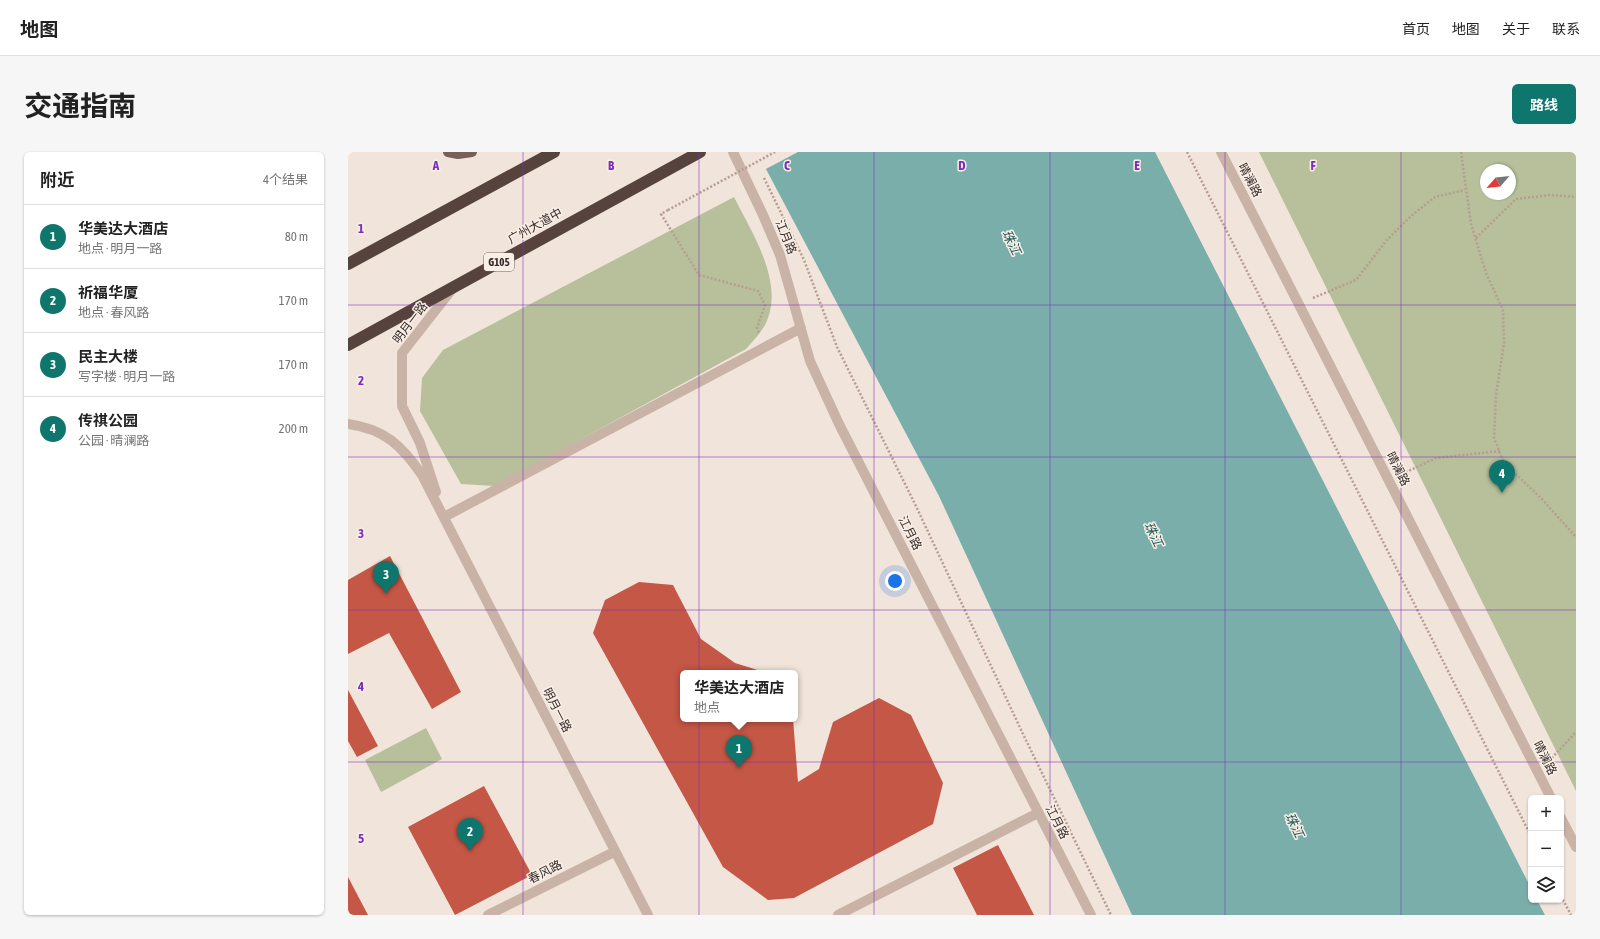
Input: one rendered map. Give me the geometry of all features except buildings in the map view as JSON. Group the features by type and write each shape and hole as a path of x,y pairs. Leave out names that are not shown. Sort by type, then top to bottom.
{"highway":[{"path":"348,264 554,152"},
{"name":"广州大道中","path":"348,344 700,152"}],"main road":[{"path":"448,152 458,154 472,152"}],"street":[{"name":"江月路","path":"733,152 780,255 810,361 839,424 1038,813 1092,915"},
{"name":"晴澜路","path":"1221,152 1549,795"},
{"name":"明月一路","path":"444,517 420,443 402,406 402,353 455,286"},
{"path":"444,517 801,328"},
{"name":"明月一路","path":"348,424 365,426 385,436 406,452 422,475 614,852 648,915"},
{"path":"838,915 1038,813"},
{"path":"1564,824 1576,847"},
{"name":"春风路","path":"488,915 614,852"}],"path":[{"path":"760,337 757,328 765,305 758,291 699,275 661,214 775,152"},
{"path":"1187,152 1528,831"},
{"path":"1461,152 1465,190 1476,238 1486,273 1503,310 1504,343 1496,395 1494,438 1504,463 1540,496 1576,537"},
{"path":"754,158 757,165"},
{"path":"761,171 804,260 837,347 914,502 1023,734 1111,915"},
{"path":"1299,303 1356,280 1386,241 1411,216 1435,197 1465,190"},
{"path":"1476,238 1516,199 1550,195 1576,197"},
{"path":"1389,480 1436,458 1500,451"},
{"path":"1538,773 1576,732"},
{"path":"1564,902 1571,915"}],"green space":[{"path":"1259,152 1576,152 1576,791"},
{"path":"734,197 764,259 772,293 770,309 765,325 746,349 495,486 461,484 420,411 422,378 443,350"},
{"path":"426,728 442,759 381,792 365,760"}],"water":[{"name":"珠江","path":"757,152 1155,152 1528,882 1528,903 1539,903 1545,915 1132,915 939,496"}],"pier":[{"path":"755,152 798,152 764,170"}],"place":[{"name":"传祺公园","path":"1502,493"},
{"name":"民主大楼","path":"386,594"},
{"name":"华美达大酒店","path":"739,768"},
{"name":"祈福华厦","path":"470,851"}]}
